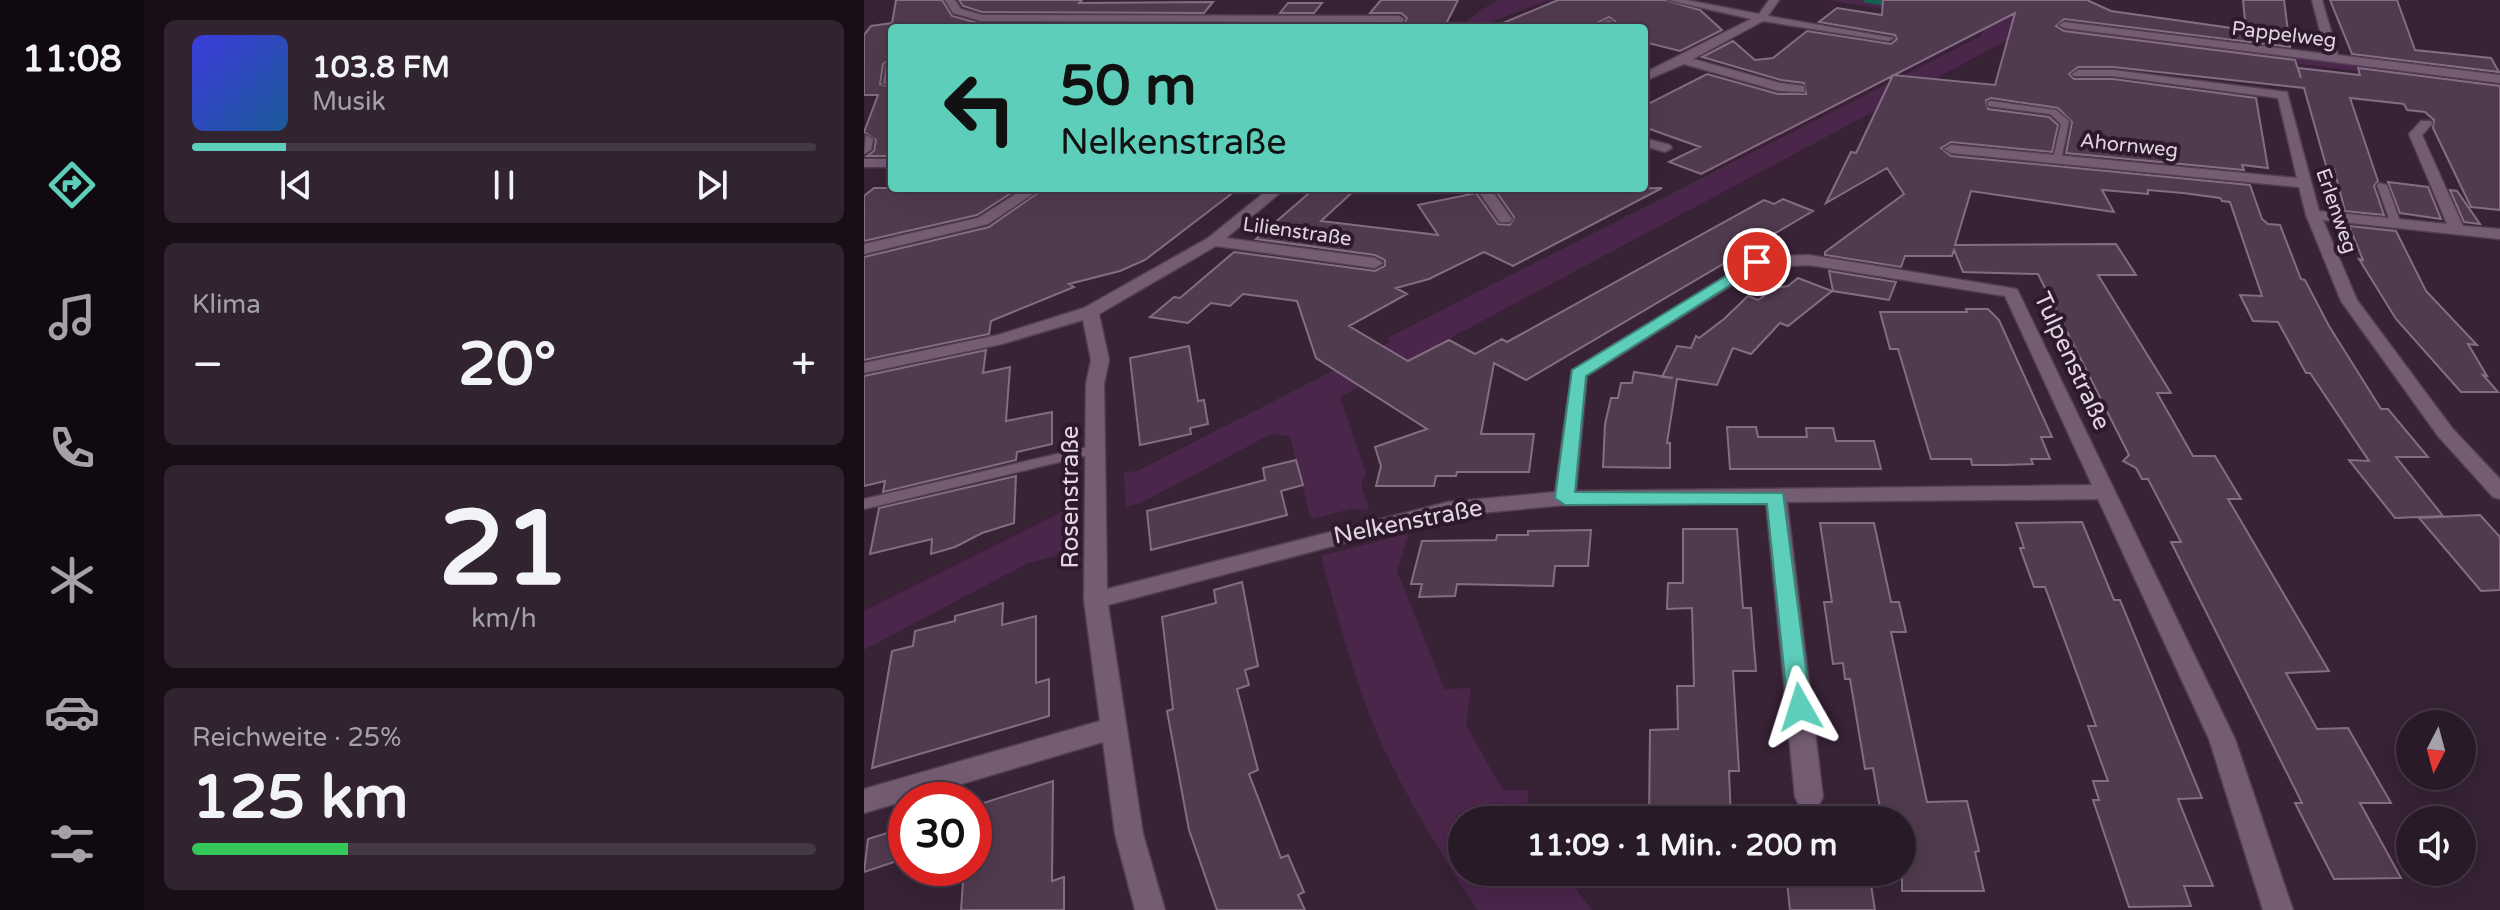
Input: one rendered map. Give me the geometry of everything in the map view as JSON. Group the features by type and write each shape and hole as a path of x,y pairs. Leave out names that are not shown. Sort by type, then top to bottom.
{"street":[{"path":"950,0 957,11 981,18 1250,23 1399,19 1396,24"},
{"path":"1673,0 1889,38"},
{"path":"1648,74 1683,60 1762,17 1774,0"},
{"path":"2317,0 2333,59"},
{"path":"1250,23 1265,2"},
{"name":"Pappelweg","path":"2064,25 2500,79"},
{"path":"1683,60 1779,87 1800,89"},
{"name":"Erlenweg","path":"2078,74 2113,73 2283,95 2313,215 2349,301 2445,432 2500,492"},
{"path":"2426,124 2415,134 2457,230"},
{"path":"1648,143 1665,148"},
{"name":"Ahornweg","path":"1951,149 2303,183"},
{"path":"864,163 888,163"},
{"path":"864,249 983,221 1029,192"},
{"name":"Lilienstraße","path":"1090,312 1213,241 1274,192"},
{"path":"1486,192 1505,219"},
{"path":"2313,215 2500,234"},
{"name":"Lilienstraße","path":"1213,241 1375,263"},
{"name":"Tulpenstraße","path":"1565,498 1578,374 1757,262 1809,260 2011,292 2222,739 2278,910"},
{"path":"864,368 1002,339 1090,312"},
{"name":"Rosenstraße","path":"1090,312 1100,360 1095,384 1096,600 1129,834 1150,910"},
{"name":"Nelkenstraße","path":"1096,600 1448,509 1565,498 2105,492"},
{"path":"1776,497 1809,797"},
{"path":"864,801 1113,728"}],"lane":[{"path":"1991,104 2053,112 2066,123 2058,159"},
{"path":"2382,185 2396,224"},
{"path":"864,504 1096,449"}],"shaded area":[{"path":"1499,0 1549,0 1486,24 1463,24"},
{"path":"1827,0 1902,0 2026,9 2051,28 2500,82 2500,89 2026,30 1340,397 1366,473 1361,485 1369,510 1351,509 1311,519 1290,436 1271,434 1141,503 1126,507 1124,473 1139,470 1391,341 1387,338 1981,36 1983,29 1967,22"},
{"path":"1068,509 1067,553 1028,563 864,650 864,611"},
{"path":"1409,533 1397,571 1444,689 1471,688 1466,726 1503,790 1529,790 1527,806 1448,806 1448,863 1394,770 1372,721 1321,556"},
{"path":"1462,886 1574,886 1592,910 1477,910"}],"building":[{"path":"896,0 942,0 952,16 981,24 888,24 888,61 883,64 880,84 888,87 888,156 867,156 874,151 876,140 864,132 878,95 864,95 864,35 871,26 892,23"},
{"path":"959,0 1213,2 1204,13 982,12 963,6"},
{"path":"1381,0 1458,0 1446,24 1404,24 1407,18 1401,13 1370,13"},
{"path":"1558,0 1665,0 1700,10 1722,30 1680,51 1648,43 1648,24 1614,24 1615,21 1609,17 1595,24 1501,24"},
{"path":"1883,0 2087,0 2111,11 2246,30 2243,0 2284,0 2290,47 2064,19 2056,26 2064,31 2295,60 2301,78 2298,68 2360,75 2358,68 2500,86 2500,210 2471,207 2433,128 2434,120 2425,112 2407,110 2404,104 2350,98 2378,181 2374,186 2384,215 2345,211 2334,169 2327,169 2304,88 2113,67 2078,67 2069,74 2074,79 2113,79 2256,98 2268,168 2242,165 2244,170 2066,153 2072,122 2058,108 1991,98 1986,100 1988,109 2049,117 2058,125 2052,152 1951,142 1941,148 1951,156 2250,185 2262,219 2268,224 2280,225 2301,279 2305,280 2329,326 2381,409 2388,409 2428,457 2396,457 2443,516 2395,518 2349,460 2369,461 2310,373 2306,373 2278,322 2253,321 2240,295 2262,296 2230,202 2183,193 2102,190 2114,212 1971,191 1955,245 2116,244 2136,275 2098,275 2171,393 2157,393 2193,456 2215,456 2241,499 2228,499 2329,671 2286,673 2317,729 2348,728 2391,803 2360,803 2396,869 2396,878 2334,879 2295,803 2302,803 2171,542 2181,542 2148,479 2142,479 2136,468 2123,461 2129,455 2038,274 1963,272 1954,250 1952,256 1905,256 1901,267 1825,255 1904,194 1887,168 1826,203 1851,152 1856,153 1893,76 1701,174 1669,162 1700,147 1648,128 1648,104 1707,74 1778,94 1806,94 1804,83 1781,80 1702,57 1733,41 1755,60 1773,58 1807,31 1891,44 1897,39 1895,35 1819,22 1837,8 1882,15","holes":["2015,13 1995,85 1894,75"]},
{"path":"2330,0 2397,0 2415,50 2491,58 2499,72 2352,54"},
{"path":"1288,3 1322,3 1314,13 1280,13"},
{"path":"2388,182 2428,187 2441,219 2400,213"},
{"path":"874,188 888,188 888,192 1013,192 977,215 864,241 864,196"},
{"path":"1648,188 1662,188 1513,266 1484,252 1429,279 1396,288 1407,294 1349,326 1408,361 1449,340 1475,354 1502,339 1507,342 1764,200 1774,204 1783,199 1813,211 1526,380 1494,363 1481,434 1534,434 1529,472 1457,472 1456,476 1436,476 1434,486 1376,486 1381,466 1375,447 1427,429 1316,358 1297,301 1243,294 1230,306 1211,303 1188,323 1150,317 1174,297 1180,298 1234,252 1375,271 1385,266 1385,260 1375,255 1256,239 1310,192 1353,192 1321,221 1438,235 1418,205 1476,193 1498,224 1510,225 1514,217 1496,192 1648,192"},
{"path":"2450,190 2457,191 2480,224 2464,222"},
{"path":"1039,192 1234,192 1145,260 1120,271 1069,284 1074,287 991,321 989,334 864,360 864,257 989,227"},
{"path":"2349,226 2396,231 2426,291 2477,345 2468,344 2487,376 2483,375 2498,392 2461,392 2396,319 2359,259 2363,260"},
{"path":"1829,271 1896,282 1889,300 1833,291"},
{"path":"1798,278 1832,291 1788,326 1780,323 1751,354 1733,348 1717,385 1677,379 1667,443 1670,443 1670,468 1603,467 1605,424 1611,398 1618,398 1621,383 1632,383 1634,372 1662,376 1677,346 1691,348 1696,336 1699,338 1724,319 1748,296 1758,300"},
{"path":"1966,309 1988,309 1999,320 2052,437 2041,437 2050,459 2031,459 2033,464 1972,465 1971,459 1931,459 1898,349 1890,349 1880,312 1967,312"},
{"path":"1189,346 1198,401 1204,400 1208,424 1190,428 1191,434 1140,445 1130,358"},
{"path":"986,350 983,373 1010,367 1006,421 1052,412 1052,444 1017,452 1016,460 883,492 885,481 864,486 864,376"},
{"path":"1727,427 1756,427 1758,437 1807,437 1806,428 1833,428 1836,441 1874,441 1881,469 1730,469"},
{"path":"1296,460 1303,485 1281,491 1287,515 1151,550 1147,511 1265,480 1263,468"},
{"path":"1016,476 1014,523 931,554 932,539 870,554 879,508"},
{"path":"2480,515 2500,537 2500,590 2481,591 2419,518"},
{"path":"2082,522 2114,600 2120,600 2202,798 2178,799 2213,886 2184,886 2191,906 2129,907 2093,800 2099,800 2093,781 2108,781 2088,726 2096,726 2045,587 2034,587 2020,548 2024,548 2016,523"},
{"path":"1820,523 1874,523 1891,602 1899,602 1906,632 1891,632 1927,802 1967,801 1979,851 1975,852 1984,891 1902,891 1902,886 1916,886 1916,806 1880,806 1873,768 1865,769 1850,679 1845,679 1843,663 1833,664 1824,602 1832,602"},
{"path":"1683,529 1737,529 1743,608 1751,608 1756,671 1733,671 1739,771 1729,771 1730,806 1649,806 1650,730 1678,729 1677,686 1694,686 1692,608 1667,609 1668,583 1683,583"},
{"path":"1591,530 1588,566 1555,566 1553,586 1457,584 1455,596 1419,597 1422,584 1411,584 1422,541 1496,540 1497,535 1528,535 1528,531"},
{"path":"1242,582 1258,666 1245,670 1249,685 1237,689 1258,770 1249,774 1281,858 1288,855 1304,892 1298,895 1305,910 1217,910 1189,830 1167,711 1173,709 1162,617 1216,603 1214,590"},
{"path":"1003,603 1002,625 1036,616 1036,683 1049,679 1049,716 872,768 892,651 913,646 915,631 955,621 955,616"},
{"path":"1053,781 1052,881 1064,877 1064,910 961,910 963,886 992,886 992,800"},
{"path":"888,833 888,864 864,872 868,839"},
{"path":"1787,886 1871,886 1875,910 1790,910"}],"waterway":[{"path":"1866,0 1895,5"}],"route":[{"path":"1757,262 1578,374 1565,498 1776,497 1800,707"}]}
